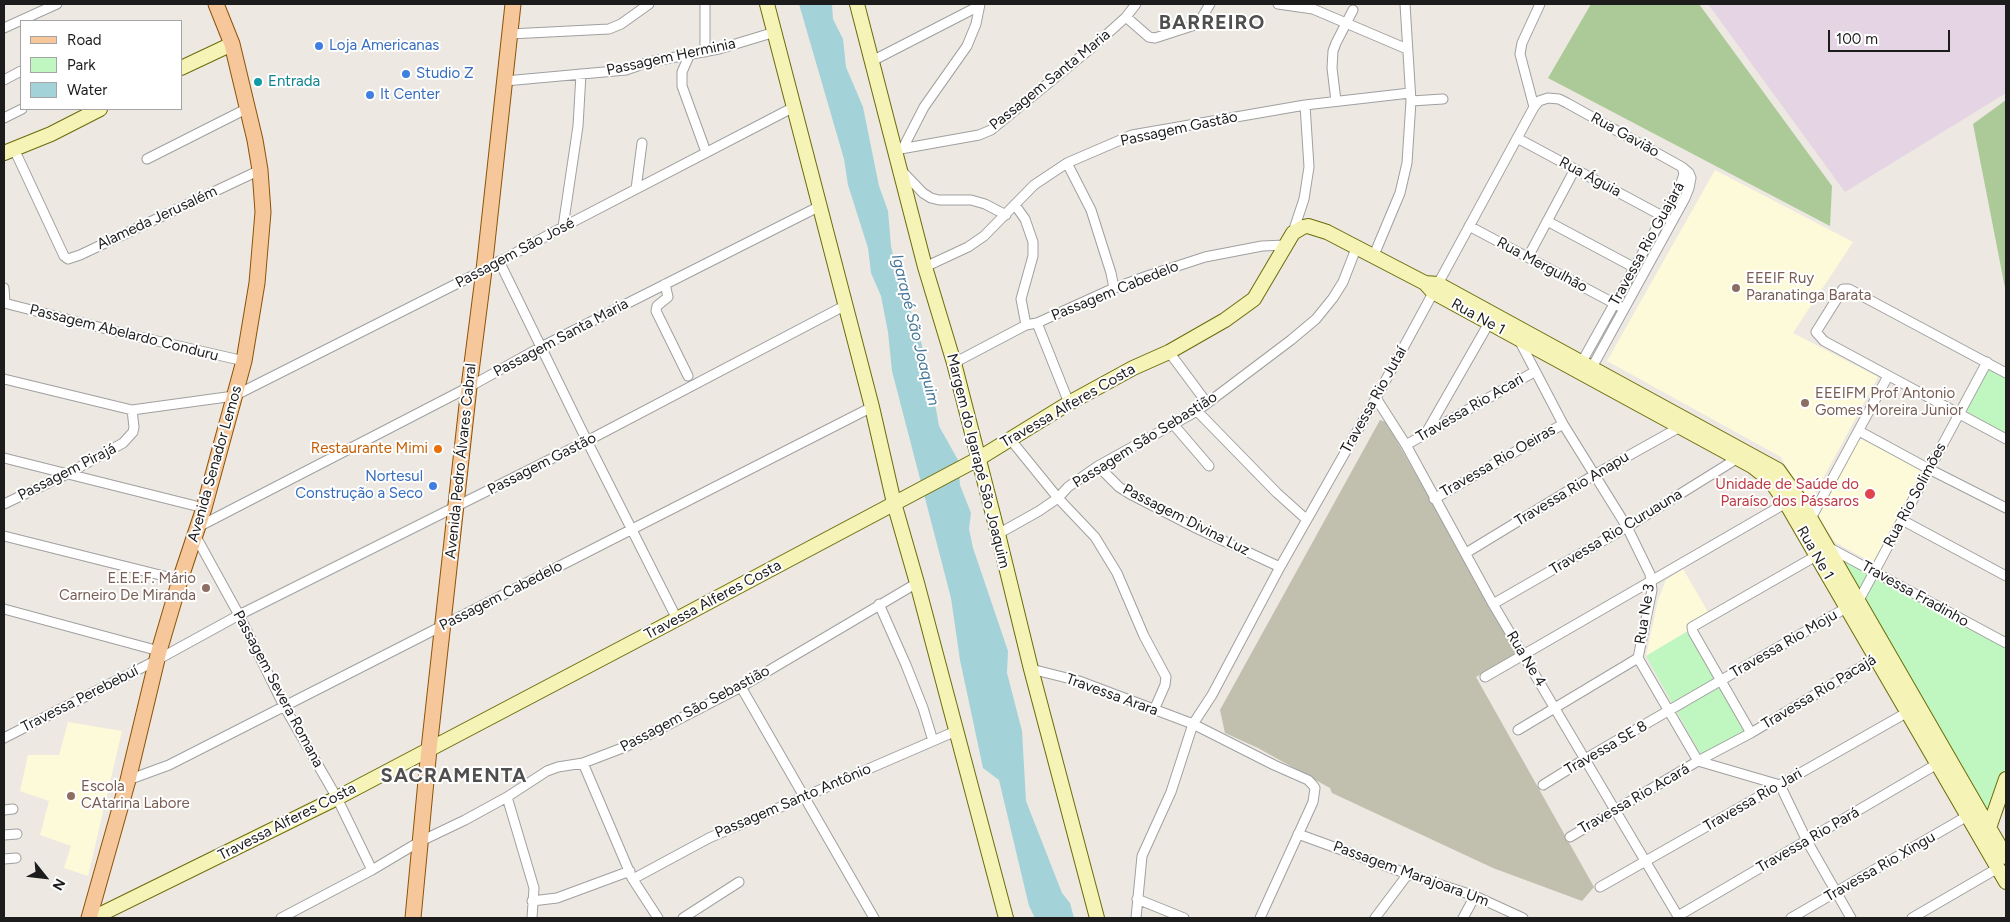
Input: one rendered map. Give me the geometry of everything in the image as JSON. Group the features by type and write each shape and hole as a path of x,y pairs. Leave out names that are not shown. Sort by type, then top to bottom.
{"main road":[{"name":"Avenida Senador Lemos","path":"91,918 128,780 158,655 204,508 244,361 257,283 263,212 260,170 248,108 232,44 216,4"},
{"name":"Avenida Pedro Álvares Cabral","path":"413,918 428,748 444,626 512,4"}],"street":[{"path":"22,20 57,4"},
{"path":"631,4 635,14"},
{"path":"510,34 610,29 621,24 648,4"},
{"path":"704,52 705,4"},
{"path":"767,4 1006,918"},
{"name":"Margem do Igarapé São Joaquim","path":"857,4 899,149 901,169 925,266 954,363 975,461 998,534 1031,669 1097,918"},
{"name":"Passagem Santa Maria","path":"899,149 979,135 991,130 1095,45 1126,17 1136,4"},
{"path":"1126,17 1149,37 1155,38 1198,24 1210,4"},
{"path":"1278,4 1313,9 1407,49"},
{"path":"1374,255 1404,179 1411,97 1405,4"},
{"path":"1534,107 1520,54 1522,43 1540,4"},
{"path":"872,61 980,5"},
{"path":"899,149 924,107 967,46 976,24 980,5"},
{"path":"1336,101 1332,68 1333,51 1353,10"},
{"path":"4,28 20,21"},
{"name":"Passagem Herminia","path":"505,81 613,72 650,62 689,56 775,32"},
{"path":"182,68 232,44"},
{"path":"689,56 682,72 682,86 706,152"},
{"path":"4,80 20,71"},
{"path":"563,227 578,126 581,74"},
{"name":"Passagem Gastão","path":"925,266 968,247 984,236 1034,185 1067,163 1132,136 1336,101 1411,97 1443,99"},
{"name":"Rua Gavião","path":"1534,107 1539,101 1548,98 1559,99 1682,167"},
{"path":"1289,239 1304,199 1309,167 1305,105"},
{"name":"Passagem São José","path":"132,410 234,396 484,270 794,107"},
{"name":"Travessa Rio Jutaí","path":"1136,918 1142,856 1171,792 1192,724 1212,695 1306,519 1376,398 1432,286 1469,226 1534,107"},
{"path":"147,159 248,108"},
{"path":"4,118 20,110"},
{"path":"9,151 51,134 98,110"},
{"name":"Rua Águia","path":"1516,138 1672,221"},
{"path":"636,189 642,143"},
{"name":"Alameda Jerusalém","path":"9,151 64,256 68,259 260,170"},
{"path":"1067,163 1091,210 1112,272 1114,288"},
{"name":"Travessa Rio Guajará","path":"1584,368 1623,309 1639,267 1683,179 1684,172 1682,167"},
{"name":"Travessa Rio Guajará","path":"1584,368 1614,304 1672,221 1691,182 1690,173 1682,167"},
{"path":"901,169 923,193 931,198 940,200 971,200 1006,214"},
{"path":"1528,257 1575,169"},
{"path":"1015,205 1025,219 1033,242 1033,256 1021,299 1026,326"},
{"name":"Passagem Santa Maria","path":"196,531 541,347 820,206"},
{"path":"1547,221 1639,267"},
{"name":"Passagem Cabedelo","path":"954,363 1026,326 1114,288 1205,257 1289,239 1303,227 1308,226 1327,232 1357,246 1432,286"},
{"name":"Rua Mergulhão","path":"1469,226 1623,309"},
{"name":"Travessa Alferes Costa","path":"91,918 338,798 428,748 975,461 1069,403 1133,368 1169,352 1225,320 1254,299 1289,239"},
{"name":"Passagem São Sebastião","path":"998,534 1039,511 1098,466 1197,411 1291,340 1316,319 1333,298 1357,246"},
{"path":"499,261 631,530 677,619"},
{"path":"665,284 668,297 656,306 656,311 688,376"},
{"name":"Rua Ne 1","path":"1432,286 1519,340 1584,368 1680,427 1752,466 1770,480 1793,506 1810,520 1820,550"},
{"name":"Rua Ne 1","path":"1432,286 1778,470 1793,506 2002,862 2006,882"},
{"path":"4,288 4,303"},
{"path":"2006,372 1849,289 1843,289 1816,332 1824,342 2006,439"},
{"name":"Passagem Abelardo Conduru","path":"4,303 244,361"},
{"name":"Passagem Gastão","path":"158,655 456,508 846,305"},
{"path":"1037,322 1069,403"},
{"path":"1426,433 1489,323"},
{"name":"Rua Ne 3","path":"1519,340 1534,372 1563,424 1627,527 1648,568 1653,581 1638,658 1698,762"},
{"path":"1169,352 1208,403"},
{"name":"Rua Rio Solimões","path":"1852,605 1874,571 1987,362"},
{"name":"Travessa Rio Acari","path":"1406,446 1534,372"},
{"path":"1810,520 1888,376"},
{"path":"4,379 132,410"},
{"name":"Rua Ne 4","path":"1376,398 1406,446 1493,604 1678,917"},
{"name":"Passagem Cabedelo","path":"128,780 169,765 872,407"},
{"name":"Passagem Pirajá","path":"4,504 67,474 111,450 129,437 134,427 132,410"},
{"path":"1197,411 1270,486 1306,519"},
{"path":"1173,424 1209,466"},
{"name":"Travessa Rio Oeiras","path":"1434,498 1563,424"},
{"name":"Travessa Rio Anapu","path":"1466,553 1594,475 1680,427"},
{"path":"1859,431 2006,508"},
{"path":"1010,439 1058,498 1095,537 1117,573 1144,636 1165,673 1166,685 1154,710"},
{"path":"4,458 204,508"},
{"name":"Travessa Rio Curuauna","path":"1493,604 1627,527 1738,458"},
{"name":"Passagem Divina Luz","path":"1098,466 1119,487 1130,494 1198,530 1280,567"},
{"path":"1485,677 1653,581 1793,506"},
{"path":"1902,520 2006,576"},
{"name":"Passagem Severa Romana","path":"196,531 284,706 338,798 372,870"},
{"path":"4,536 180,580"},
{"path":"1752,733 1691,628 1820,550"},
{"name":"Travessa Fradinho","path":"1820,550 1874,571 2006,643"},
{"name":"Passagem São Sebastião","path":"282,918 372,870 419,842 507,797 547,771 558,767 583,763 625,747 741,687 917,583"},
{"path":"879,604 916,691 933,741"},
{"name":"Travessa Rio Moju","path":"1669,711 1852,605"},
{"path":"4,609 158,655"},
{"name":"Travessa Perebebuí","path":"4,738 158,655"},
{"name":"Rua Ne 1","path":"1881,655 1906,712 1969,815 1985,832"},
{"name":"Travessa Rio Pacajá","path":"1698,762 1752,733 1881,655"},
{"path":"1518,730 1638,658"},
{"name":"Travessa Arara","path":"1031,669 1079,681 1192,724 1308,780 1315,788 1315,794 1298,834"},
{"path":"741,687 874,918"},
{"name":"Travessa SE 8","path":"1543,785 1585,758 1669,711"},
{"name":"Travessa Rio Jari","path":"1600,887 1906,712"},
{"name":"Passagem Santo Antônio","path":"532,901 557,898 632,875 709,838 956,730"},
{"path":"1698,762 1780,785 1808,841 1851,918"},
{"name":"Travessa Rio Acará","path":"1570,837 1698,762"},
{"path":"583,763 632,875 658,918"},
{"name":"Travessa Rio Pará","path":"1678,917 1937,764"},
{"path":"1985,832 2006,779"},
{"path":"507,797 534,888 532,918"},
{"name":"Travessa Rio Xingu","path":"1792,918 1969,815"},
{"path":"4,835 17,834"},
{"path":"1260,918 1298,834"},
{"name":"Passagem Marajoara Um","path":"1298,834 1475,896 1523,918"},
{"path":"4,859 16,858"},
{"path":"1912,918 2002,862"},
{"path":"1375,918 1408,874"},
{"path":"683,918 739,882"},
{"path":"1463,918 1475,896"},
{"path":"1137,899 1184,918"}],"shaded area":[{"path":"1708,4 2006,4 2006,93 1845,192"},
{"name":"EEEIF Ruy Paranatinga Barata","path":"1715,170 1853,242 1793,333 1878,377 1808,506 1781,457 1607,361"},
{"path":"1380,420 1386,422 1518,653 1476,677 1594,887 1582,901 1493,868 1332,793 1330,788 1258,748 1225,733 1220,710"},
{"name":"Unidade de Saúde do Paraíso dos Pássaros","path":"1859,438 1923,471 1874,564 1835,542 1818,517"},
{"path":"1683,569 1708,612 1686,624 1688,631 1646,656 1658,600 1666,580"},
{"name":"Escola CAtarina Labore","path":"68,722 122,731 88,876 64,868 71,846 40,835 49,801 20,791 28,755 59,755"}],"green space":[{"path":"1591,4 1699,4 1832,186 1830,226 1548,78"},
{"path":"2006,100 2006,293 1973,124"},
{"path":"1986,362 2006,373 2006,442 1958,416"},
{"path":"1832,553 2006,646 2006,768 1986,827"},
{"path":"1688,631 1746,730 1702,757 1646,656"}],"water":[{"name":"Igarapé São Joaquim","path":"799,4 832,4 833,19 843,39 846,67 863,107 879,186 888,211 891,246 896,269 919,334 931,382 939,426 958,460 960,485 971,513 969,529 973,548 1008,651 1007,673 1022,731 1026,801 1062,893 1070,903 1074,918 1035,918 1029,906 999,780 983,768 960,660 951,598 892,371 888,332 881,296 871,273 868,248 848,185 844,159"}],"place":[{"name":"Loja Americanas","path":"319,46"},
{"name":"Studio Z","path":"406,74"},
{"name":"Entrada","path":"258,82"},
{"name":"It Center","path":"370,95"},
{"name":"EEEIF Ruy Paranatinga Barata","path":"1736,288"},
{"name":"EEEIFM Prof Antonio Gomes Moreira Junior","path":"1805,403"},
{"name":"Restaurante Mimi","path":"438,449"},
{"name":"Nortesul Construção a Seco","path":"433,486"},
{"name":"Unidade de Saúde do Paraíso dos Pássaros","path":"1870,494"},
{"name":"E.E.E.F. Mário Carneiro De Miranda","path":"206,588"},
{"name":"Escola CAtarina Labore","path":"71,796"}],"district":[{"name":"BARREIRO","path":"1212,23"},
{"name":"SACRAMENTA","path":"454,776"}]}
